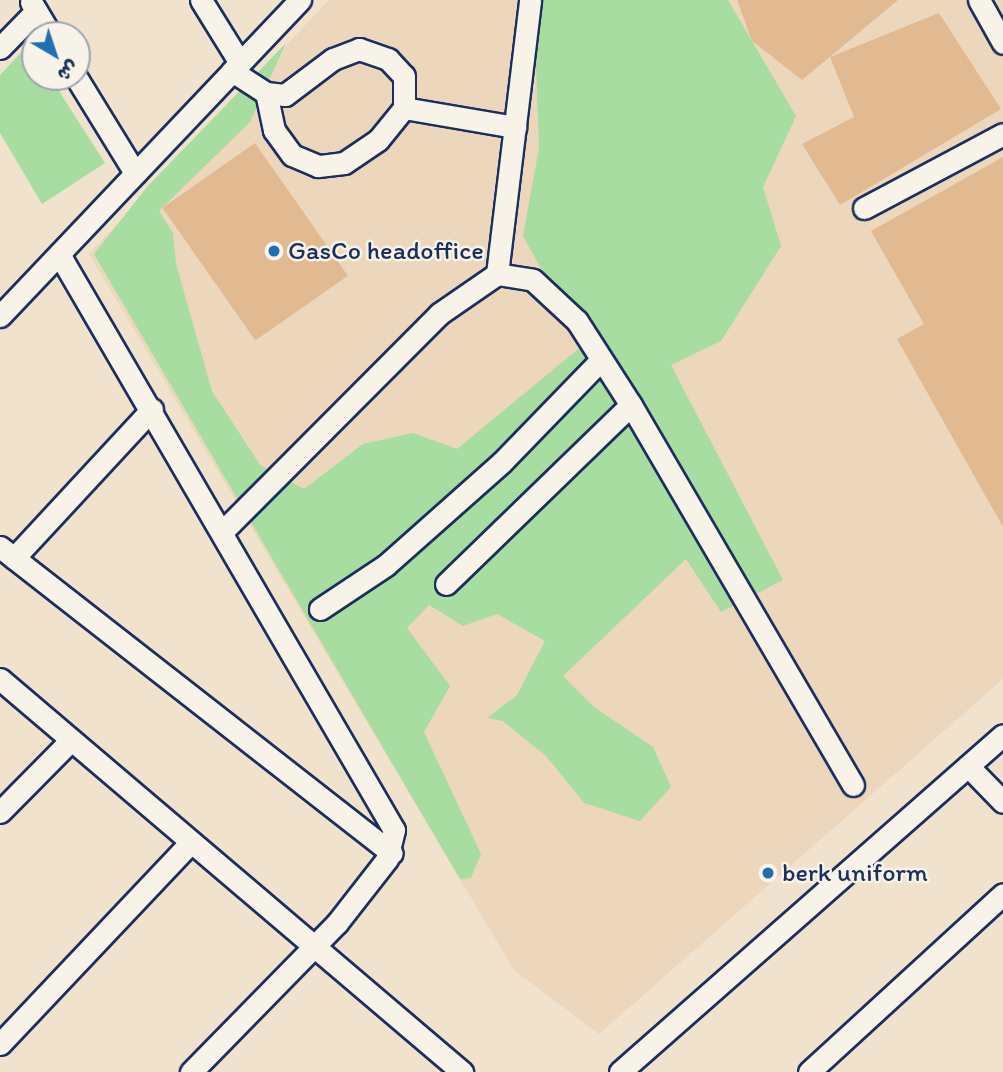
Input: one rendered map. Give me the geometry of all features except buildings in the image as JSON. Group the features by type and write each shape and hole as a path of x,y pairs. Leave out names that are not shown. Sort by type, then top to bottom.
{"street":[{"path":"201,0 236,67 266,93 285,95 333,60 359,48 388,59 404,76 404,108 378,140 344,163 318,166 292,155 274,130 266,93"},
{"path":"0,316 300,0"},
{"path":"497,274 530,0"},
{"path":"979,0 1003,43"},
{"path":"0,48 33,6 42,21"},
{"path":"85,91 135,173"},
{"path":"404,108 515,127"},
{"path":"864,208 1003,134"},
{"path":"59,254 390,818 395,839 391,853 314,947 191,1072"},
{"path":"223,530 439,314 497,274 533,280 577,321 631,405 853,785"},
{"path":"320,609 386,565 502,462 601,360"},
{"path":"446,584 631,405"},
{"path":"152,410 7,552 391,853"},
{"path":"0,680 462,1072"},
{"path":"620,1072 1003,735"},
{"path":"0,812 71,740"},
{"path":"968,766 1003,802"},
{"path":"0,1044 191,842"},
{"path":"809,1072 1003,894"}],"shaded area":[{"path":"329,0 1003,0 1003,679 599,1034 514,970 89,254"}],"green space":[{"path":"540,0 728,0 796,116 763,187 781,246 721,341 671,365 783,580 721,612 686,559 563,676 594,707 653,747 671,787 640,821 584,803 547,757 503,721 487,718 517,695 545,641 497,614 463,626 429,605 407,628 450,686 424,732 481,854 471,878 460,879 94,254 147,187 286,43 250,122 159,211 173,233 176,264 212,391 260,465 304,489 363,444 413,433 457,449 583,345 523,236 539,148 535,39"},
{"path":"21,53 21,91 59,91 105,163 42,204 0,133 0,75"}],"place":[{"name":"GasCo headoffice","path":"274,251"},
{"name":"berk uniform","path":"768,873"}]}
